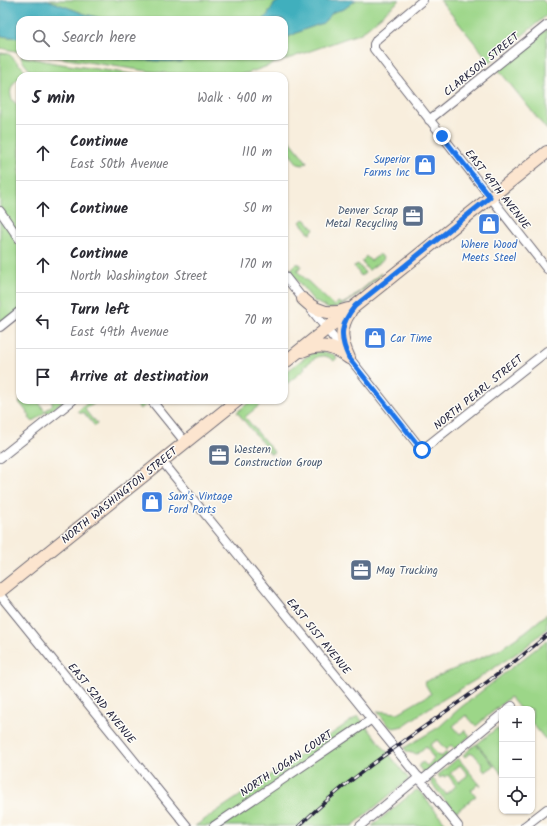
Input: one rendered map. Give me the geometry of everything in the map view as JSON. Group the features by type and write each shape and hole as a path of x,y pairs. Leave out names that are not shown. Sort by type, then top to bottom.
{"main road":[{"path":"289,359 547,152"},
{"path":"303,299 314,308 327,312 340,312 355,306"},
{"path":"349,358 344,345 342,331 346,318 355,306"},
{"path":"289,359 310,347 325,346 337,349 349,358"},
{"name":"NORTH WASHINGTON STREET","path":"0,590 233,404"}],"street":[{"name":"EAST 49TH AVENUE","path":"423,0 376,39 374,46 375,51 547,269"},
{"name":"CLARKSON STREET","path":"429,120 547,25"},
{"path":"0,211 16,234"},
{"path":"288,280 349,358"},
{"path":"0,328 16,314"},
{"name":"NORTH PEARL STREET","path":"349,358 422,450 547,350"},
{"path":"0,458 68,404"},
{"path":"154,404 184,442"},
{"name":"EAST 51ST AVENUE","path":"162,461 458,826"},
{"name":"EAST 52ND AVENUE","path":"0,595 187,826"},
{"path":"360,826 499,716"},
{"name":"NORTH LOGAN COURT","path":"214,826 372,719"},
{"path":"525,826 547,809"}],"green space":[{"path":"45,0 281,0 274,4 267,16 93,16"},
{"path":"356,0 400,0 361,33 288,59 288,37 323,23 333,12 344,9"},
{"path":"440,0 543,0 547,5 547,15 490,62"},
{"path":"547,29 547,130 498,69"},
{"path":"0,36 16,38 16,51 0,48"},
{"path":"0,53 9,54 25,72 16,72 16,81 11,88 11,97 16,104 16,316 0,329"},
{"path":"40,60 118,72 30,72 23,61"},
{"path":"74,60 143,60 181,62 184,60 285,60 251,72 156,72"},
{"path":"288,138 307,162 303,165 298,164 289,153 288,154"},
{"path":"303,219 306,220 314,229 311,232 312,233 310,234 300,222"},
{"path":"380,254 384,259 368,270 362,262 366,256 371,261"},
{"path":"296,264 300,264 301,266 297,271 334,306 338,302 342,304 351,299 381,273 381,275 351,300 341,306 329,309 314,301 292,274 292,268"},
{"path":"358,264 365,273 361,276 354,266"},
{"path":"319,351 333,354 337,358 334,361 326,356 314,359 304,367 305,369 288,383 288,371"},
{"path":"21,404 40,404 45,411 53,404 59,404 48,413 46,411 33,422 29,418 30,416"},
{"path":"86,404 93,404 85,409 97,424 95,426 83,412 81,414 78,411"},
{"path":"136,404 147,404 140,409"},
{"path":"247,404 261,404 245,417 274,452 271,454 237,412"},
{"path":"547,614 547,629 523,649 403,726 394,728 389,726 377,711 398,713 431,694 424,682 497,651 525,632"},
{"path":"547,640 547,738 545,739 535,727 535,706 518,706 510,697 476,726 466,715 453,726 460,734 465,730 470,736 455,749 451,745 446,750 437,740 430,745 438,756 439,755 441,757 446,752 448,755 425,773 423,772 418,766 423,762 427,766 432,761 434,758 429,752 430,751 426,746 417,754 407,752 404,748 439,727 460,708"},
{"path":"358,716 409,779 352,826 195,826"},
{"path":"497,728 499,731 499,770 477,744"},
{"path":"476,744 494,766 485,772 481,767 483,765 473,753 470,753 465,757 463,755"},
{"path":"458,758 481,786 480,787 478,784 471,790 476,796 457,811 454,811 431,783 431,779 432,778 446,794 456,786 448,775 440,778 438,775","holes":["460,765 468,775 459,782 450,773"]},
{"path":"416,790 419,791 448,826 372,826"}],"water":[{"path":"0,0 48,0 93,16 16,16 16,38 0,36"},
{"path":"281,0 356,0 344,9 333,12 323,23 288,37 288,16 267,16 274,4"},
{"path":"143,60 184,60 181,62"}],"railway":[{"path":"299,826 358,775 517,660 547,635"}],"place":[{"name":"Superior Farms Inc","path":"425,165"},
{"name":"Denver Scrap Metal Recycling","path":"413,216"},
{"name":"Where Wood Meets Steel","path":"489,224"},
{"name":"Car Time","path":"375,338"},
{"name":"Western Construction Group","path":"219,455"},
{"name":"Sam's Vintage Ford Parts","path":"152,502"},
{"name":"May Trucking","path":"361,570"}],"route":[{"path":"422,450 349,358 345,349 342,331 348,314 355,306 490,197 442,136"}]}
